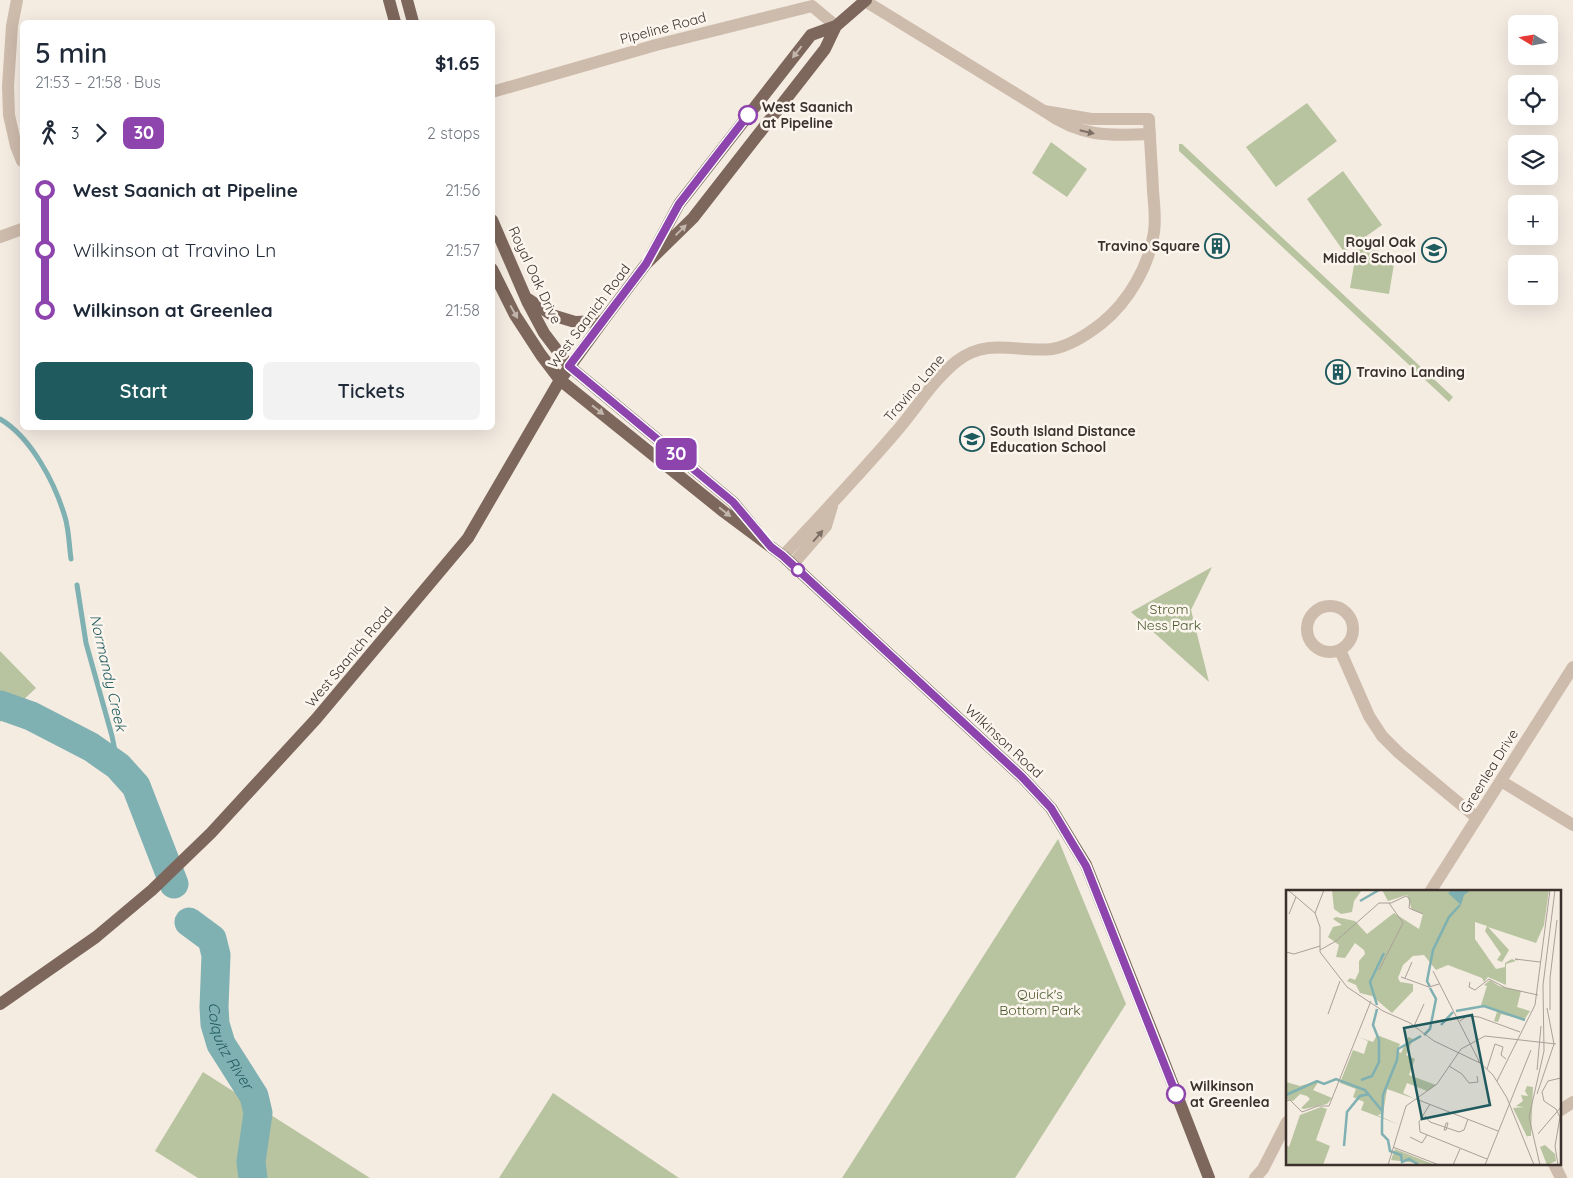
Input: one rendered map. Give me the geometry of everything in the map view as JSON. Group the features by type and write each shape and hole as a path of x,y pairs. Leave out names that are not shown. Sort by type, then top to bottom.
{"main road":[{"path":"389,0 394,20"},
{"path":"407,0 412,20"},
{"name":"West Saanich Road","path":"0,1004 96,936 152,890 211,833 278,762 387,636 468,538 560,380 646,264 679,204 808,37 836,26 866,0"},
{"name":"West Saanich Road","path":"646,264 693,218 824,51 836,26"},
{"name":"Royal Oak Drive","path":"495,227 526,298 544,333 569,366"},
{"path":"495,275 515,315 560,380"},
{"path":"526,298 552,315 575,322 603,321"},
{"name":"Wilkinson Road","path":"569,366 733,502 771,547"},
{"name":"Wilkinson Road","path":"560,380 724,512 788,560 1022,777 1051,808 1086,866 1209,1178"}],"street":[{"path":"17,0 12,26 8,86 9,116 20,156"},
{"name":"Travino Lane","path":"866,0 1066,125 1094,134 1120,136 1150,134"},
{"name":"Pipeline Road","path":"495,91 656,45 812,6 836,26"},
{"name":"Travino Lane","path":"788,560 826,526 833,501 897,431 942,375 958,360 977,351 993,347 1037,350 1054,348 1073,342 1108,318 1125,298 1138,278 1149,252 1154,231 1149,119 1091,119 1044,111"},
{"path":"0,237 20,230"},
{"path":"1340,650 1369,716 1382,736 1399,753 1477,818"},
{"name":"Greenlea Drive","path":"1431,890 1573,667"},
{"path":"1501,781 1573,825"},
{"path":"1560,1110 1573,1102"},
{"path":"1255,1178 1263,1169 1286,1124"},
{"path":"1555,1166 1561,1178"}],"green space":[{"path":"1307,103 1337,141 1276,187 1246,147"},
{"path":"1051,142 1087,169 1067,197 1032,173"},
{"path":"1179,144 1182,144 1453,397 1449,402 1179,151"},
{"path":"1343,171 1382,225 1344,252 1307,199"},
{"path":"1357,248 1379,251 1377,261 1394,264 1389,294 1350,288"},
{"name":"Strom Ness Park","path":"1212,567 1191,610 1209,682 1131,612"},
{"path":"0,651 36,688 0,722"},
{"name":"Quick's Bottom Park","path":"1058,839 1126,1004 1015,1178 842,1178"},
{"path":"203,1072 370,1178 198,1178 155,1151"},
{"path":"553,1093 679,1178 499,1178"}],"waterway":[{"name":"Normandy Creek","path":"0,419 22,437 32,449 48,476 65,517 71,559"},
{"name":"Normandy Creek","path":"77,585 86,643 112,736 118,766"},
{"name":"Normandy Creek","path":"0,705 31,716 91,747 118,766 136,786 174,884"},
{"name":"Colquitz River","path":"189,922 212,939 216,955 215,1024 221,1044 254,1096 258,1113 251,1162 253,1178"}],"bus line":[{"name":"30","path":"748,115 679,204 646,264 569,366 733,502 771,547 1022,777 1051,808 1086,866 1176,1094"}],"place":[{"name":"West Saanich at Pipeline","path":"748,115"},
{"name":"Travino Square","path":"1217,246"},
{"name":"Royal Oak Middle School","path":"1434,250"},
{"name":"Travino Landing","path":"1338,372"},
{"name":"South Island Distance Education School","path":"972,439"},
{"name":"Wilkinson at Greenlea","path":"1176,1094"}]}
